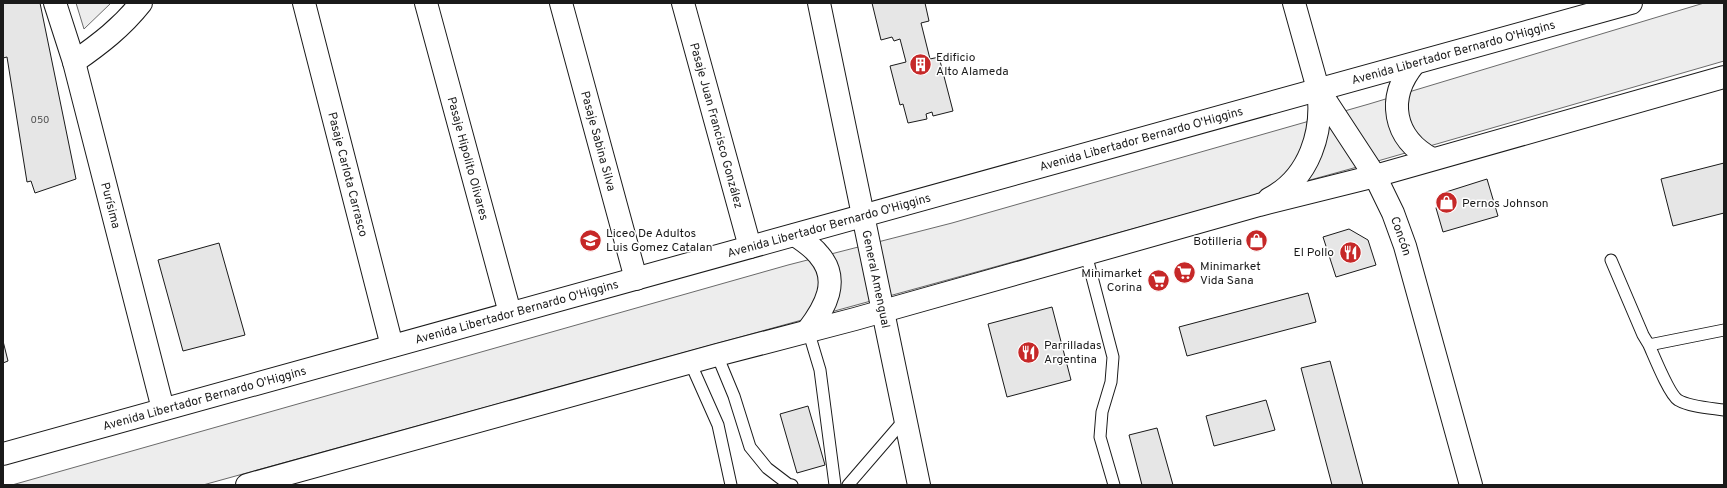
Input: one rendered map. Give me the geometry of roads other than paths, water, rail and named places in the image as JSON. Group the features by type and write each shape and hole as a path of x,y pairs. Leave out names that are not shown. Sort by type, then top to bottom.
{"main road":[{"name":"Purísima","path":"55,3 74,62 163,410"},
{"path":"74,62 111,36 129,18 141,3"},
{"name":"Pasaje Carlota Carrasco","path":"304,3 392,346"},
{"name":"Pasaje Hipolito Olivares","path":"426,3 510,314"},
{"name":"Pasaje Sabina Silva","path":"561,3 636,279"},
{"name":"Pasaje Juan Francisco González","path":"683,3 750,247"},
{"name":"General Amengual","path":"819,3 864,216 918,485"},
{"name":"Concón","path":"1294,3 1318,88 1375,176 1394,213 1405,246 1471,485"},
{"name":"Avenida Libertador Bernardo O'Higgins","path":"3,454 864,216 1318,88 1414,64 1631,3"},
{"path":"1414,64 1407,73 1398,94 1398,116 1406,138 1413,146 1432,160"},
{"path":"247,485 1086,254 1260,204 1375,176 1724,77"},
{"path":"1260,204 1274,197 1286,187 1306,162 1313,148 1320,118 1318,88"},
{"path":"795,235 820,255 829,276 829,290 825,304 808,330"}],"lane":[{"path":"1086,254 1113,357 1112,382 1102,412 1100,437 1114,485"},
{"path":"1611,260 1663,378 1678,399 1701,407 1724,410"},
{"path":"808,330 820,370 835,485"},
{"path":"1648,345 1724,330"},
{"path":"717,355 734,396 750,447 767,468 788,484 792,485"},
{"path":"690,362 718,425 731,485"},
{"path":"848,485 905,419"}],"place":[{"name":"Edificio Alto Alameda","path":"920,64"},
{"name":"Pernos Johnson","path":"1447,203"},
{"name":"Liceo De Adultos Luis Gomez Catalan","path":"590,240"},
{"name":"Botilleria","path":"1257,241"},
{"name":"El Pollo","path":"1350,252"},
{"name":"Minimarket Vida Sana","path":"1184,273"},
{"name":"Minimarket Corina","path":"1158,280"},
{"name":"Parrilladas Argentina","path":"1029,352"}]}
